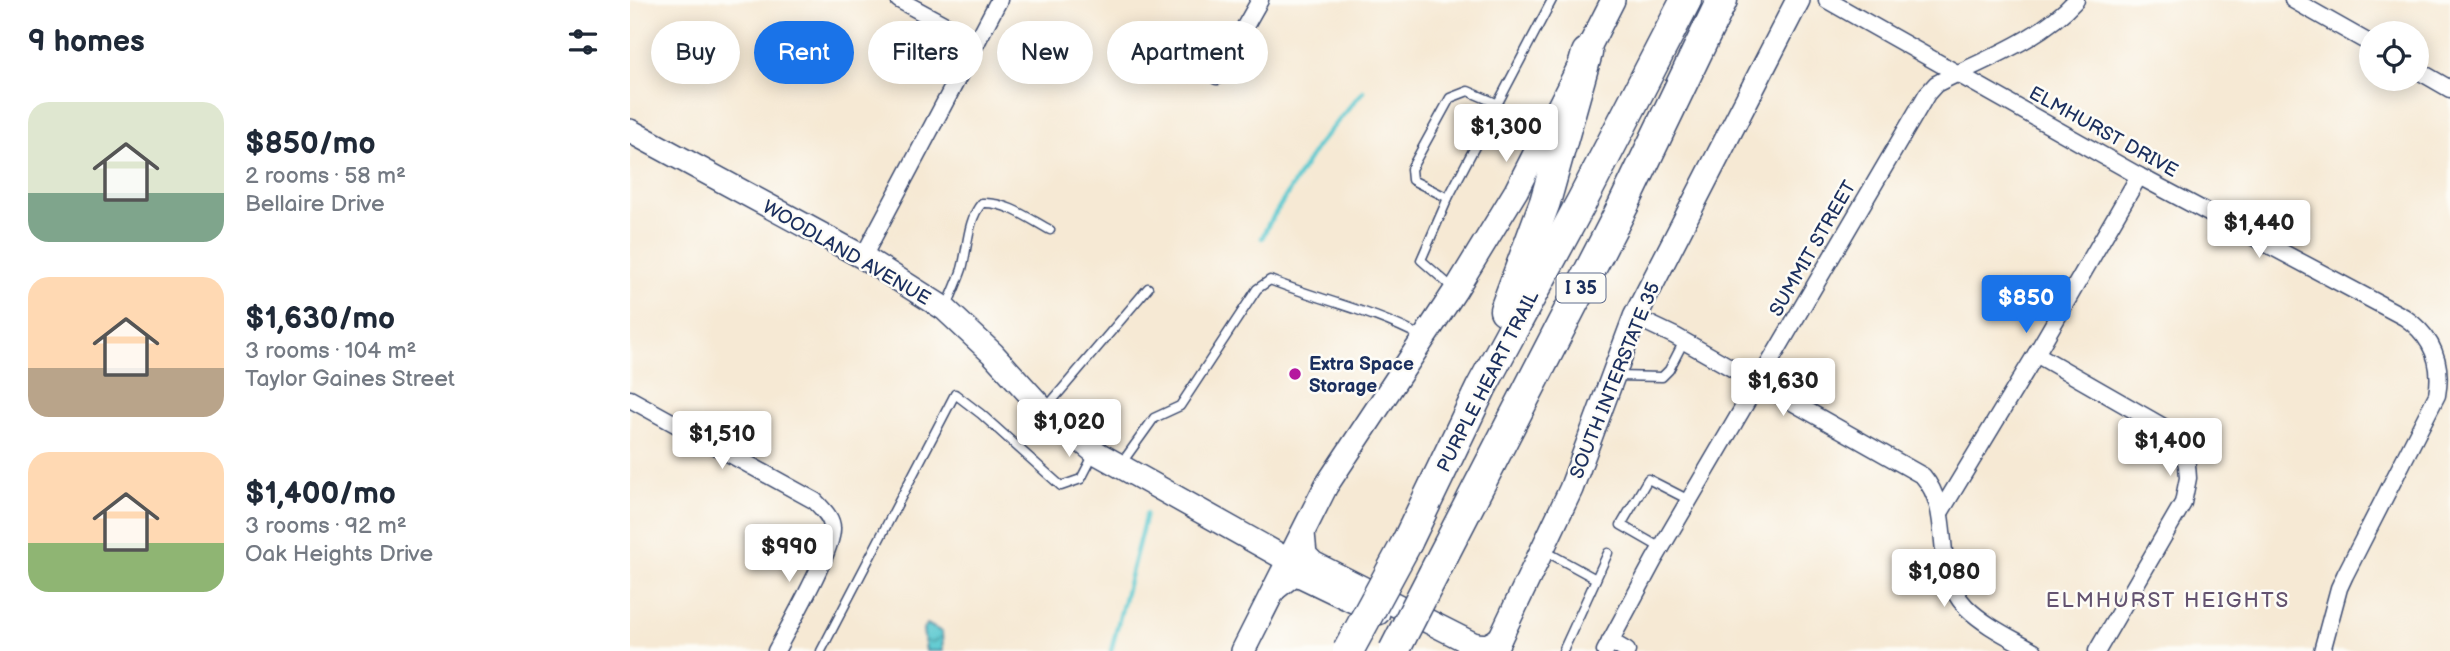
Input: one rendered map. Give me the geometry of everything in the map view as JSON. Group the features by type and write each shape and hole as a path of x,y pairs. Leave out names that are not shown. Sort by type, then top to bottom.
{"highway":[{"name":"PURPLE HEART TRAIL","path":"1348,651 1407,542 1481,388 1686,0"},
{"name":"I 35","path":"1394,651 1623,206 1722,0"},
{"path":"1481,388 1500,321 1545,202 1587,53"}],"main road":[{"path":"1243,651 1326,486 1455,291 1516,191 1613,0"},
{"name":"SOUTH INTERSTATE 35","path":"1497,644 1570,489 1635,317 1798,0"},
{"name":"WOODLAND AVENUE","path":"630,131 863,257 945,309 993,354 1044,410 1096,452 1288,560"},
{"path":"1303,533 1305,555 1313,563 1473,644 1497,644"},
{"path":"1274,589 1295,573 1452,651"}],"street":[{"path":"899,0 937,21"},
{"path":"983,31 999,0"},
{"path":"1248,21 1260,0"},
{"name":"ELMHURST DRIVE","path":"1827,0 2139,176 2404,317 2416,326 2433,348 2440,372 2437,395 2339,588 2322,651"},
{"name":"SUMMIT STREET","path":"1608,646 1661,548 1919,107 1936,84 2037,33 2065,13 2076,0"},
{"path":"2293,0 2359,37"},
{"path":"2429,77 2450,89"},
{"path":"863,257 955,84"},
{"path":"1941,511 2139,176"},
{"path":"1635,317 1684,341 1913,469 1931,485 1937,495 1941,511 1944,558 1953,590 1965,606 1982,620 2035,651"},
{"path":"2036,354 2166,429 2183,452 2187,465 2188,478 2183,503 2097,651"},
{"path":"630,399 815,501 833,525 827,551 776,651"},
{"path":"1608,646 1627,651"}],"lane":[{"path":"1455,291 1421,260 1448,198 1552,0"},
{"path":"1448,198 1412,180 1411,169 1450,99 1468,91 1496,103"},
{"path":"945,309 962,270 970,229 982,203 1008,207 1050,230"},
{"path":"1119,467 1154,418 1180,406 1257,289 1270,280 1359,311 1424,338"},
{"path":"1044,410 1148,288"},
{"path":"1613,376 1662,377 1669,370 1684,341"},
{"path":"821,651 955,394 1061,486 1081,479 1096,452"},
{"path":"1661,548 1621,525 1648,479 1689,500"},
{"path":"1542,550 1596,579"},
{"path":"1563,651 1608,552"}],"water":[{"path":"927,624 942,632 943,651 926,651 923,630"}],"waterway":[{"path":"1262,238 1317,146 1363,91"},
{"path":"1111,651 1146,514"}],"place":[{"name":"Extra Space Storage","path":"1295,374"}],"district":[{"name":"ELMHURST HEIGHTS","path":"2168,600"}]}
